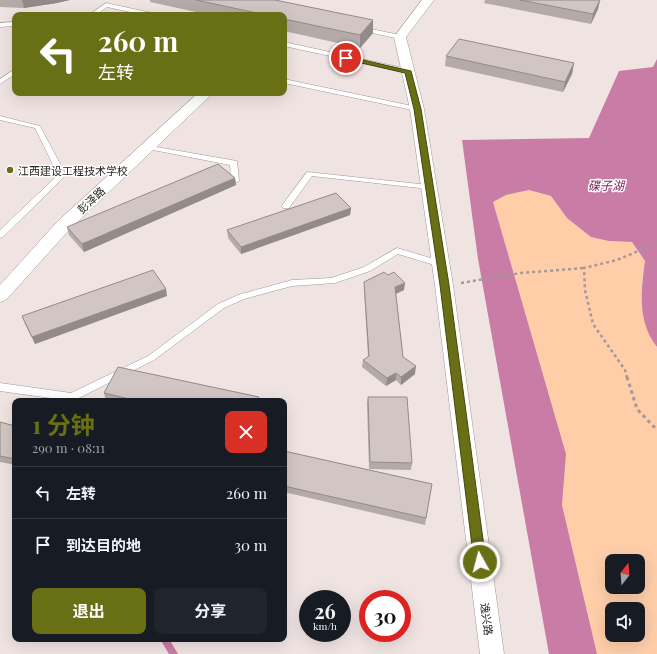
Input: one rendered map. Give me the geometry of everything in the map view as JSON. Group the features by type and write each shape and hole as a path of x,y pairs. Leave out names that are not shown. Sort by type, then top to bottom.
{"street":[{"path":"400,37 428,0"},
{"name":"逸兴路","path":"400,37 417,109 441,264 492,654"},
{"name":"彭泽路","path":"0,296 63,226 203,96"}],"lane":[{"path":"96,12 113,0"},
{"path":"95,12 106,5 138,12"},
{"path":"0,25 12,24"},
{"path":"355,27 400,37"},
{"path":"287,45 408,71"},
{"path":"0,82 12,73"},
{"path":"287,81 417,109"},
{"path":"0,118 38,127 62,175 0,235"},
{"path":"148,147 234,163 235,181"},
{"path":"286,206 310,174 429,187"},
{"path":"0,387 72,397 151,358 221,306 241,297 292,283 332,281 367,269 397,251 441,264"}],"path":[{"path":"477,280 520,273 584,268 616,260 657,243"},
{"path":"584,268 585,290 593,324 625,370 637,409 657,430"}],"shaded area":[{"path":"529,190 551,196 567,218 609,241 632,242 645,261 642,281 654,343 657,347 657,654 597,654 562,505 566,454 493,202 506,195"}],"water":[{"name":"碟子湖","path":"657,59 657,347 646,327 643,316 642,283 645,261 632,242 609,241 591,237 567,218 551,196 529,190 506,195 493,202 566,454 562,505 597,654 549,654 478,259 462,140 589,138 619,71 653,67"}],"building":[{"path":"196,0 275,0 373,20 360,35 287,20 287,12 252,12"},
{"path":"520,0 600,0 593,14"},
{"path":"459,39 574,63 565,82 446,56"},
{"path":"218,164 235,178 82,244 67,227"},
{"path":"336,193 351,208 241,247 227,230"},
{"path":"153,270 166,289 32,337 22,316"},
{"path":"384,272 388,275 394,272 405,283 395,287 403,357 416,366 401,377 396,373 387,378 363,360 369,356 364,282"},
{"path":"118,367 259,397 125,398 104,393"},
{"path":"368,397 407,397 412,463 370,462"},
{"path":"0,422 12,425 12,458 0,456"},
{"path":"287,452 432,484 426,518 287,487"}],"waterway":[{"path":"166,642 174,654"}],"place":[{"name":"江西建设工程技术学校","path":"10,170"}],"route":[{"path":"346,58 408,71 417,109 444,285 480,562"}]}
